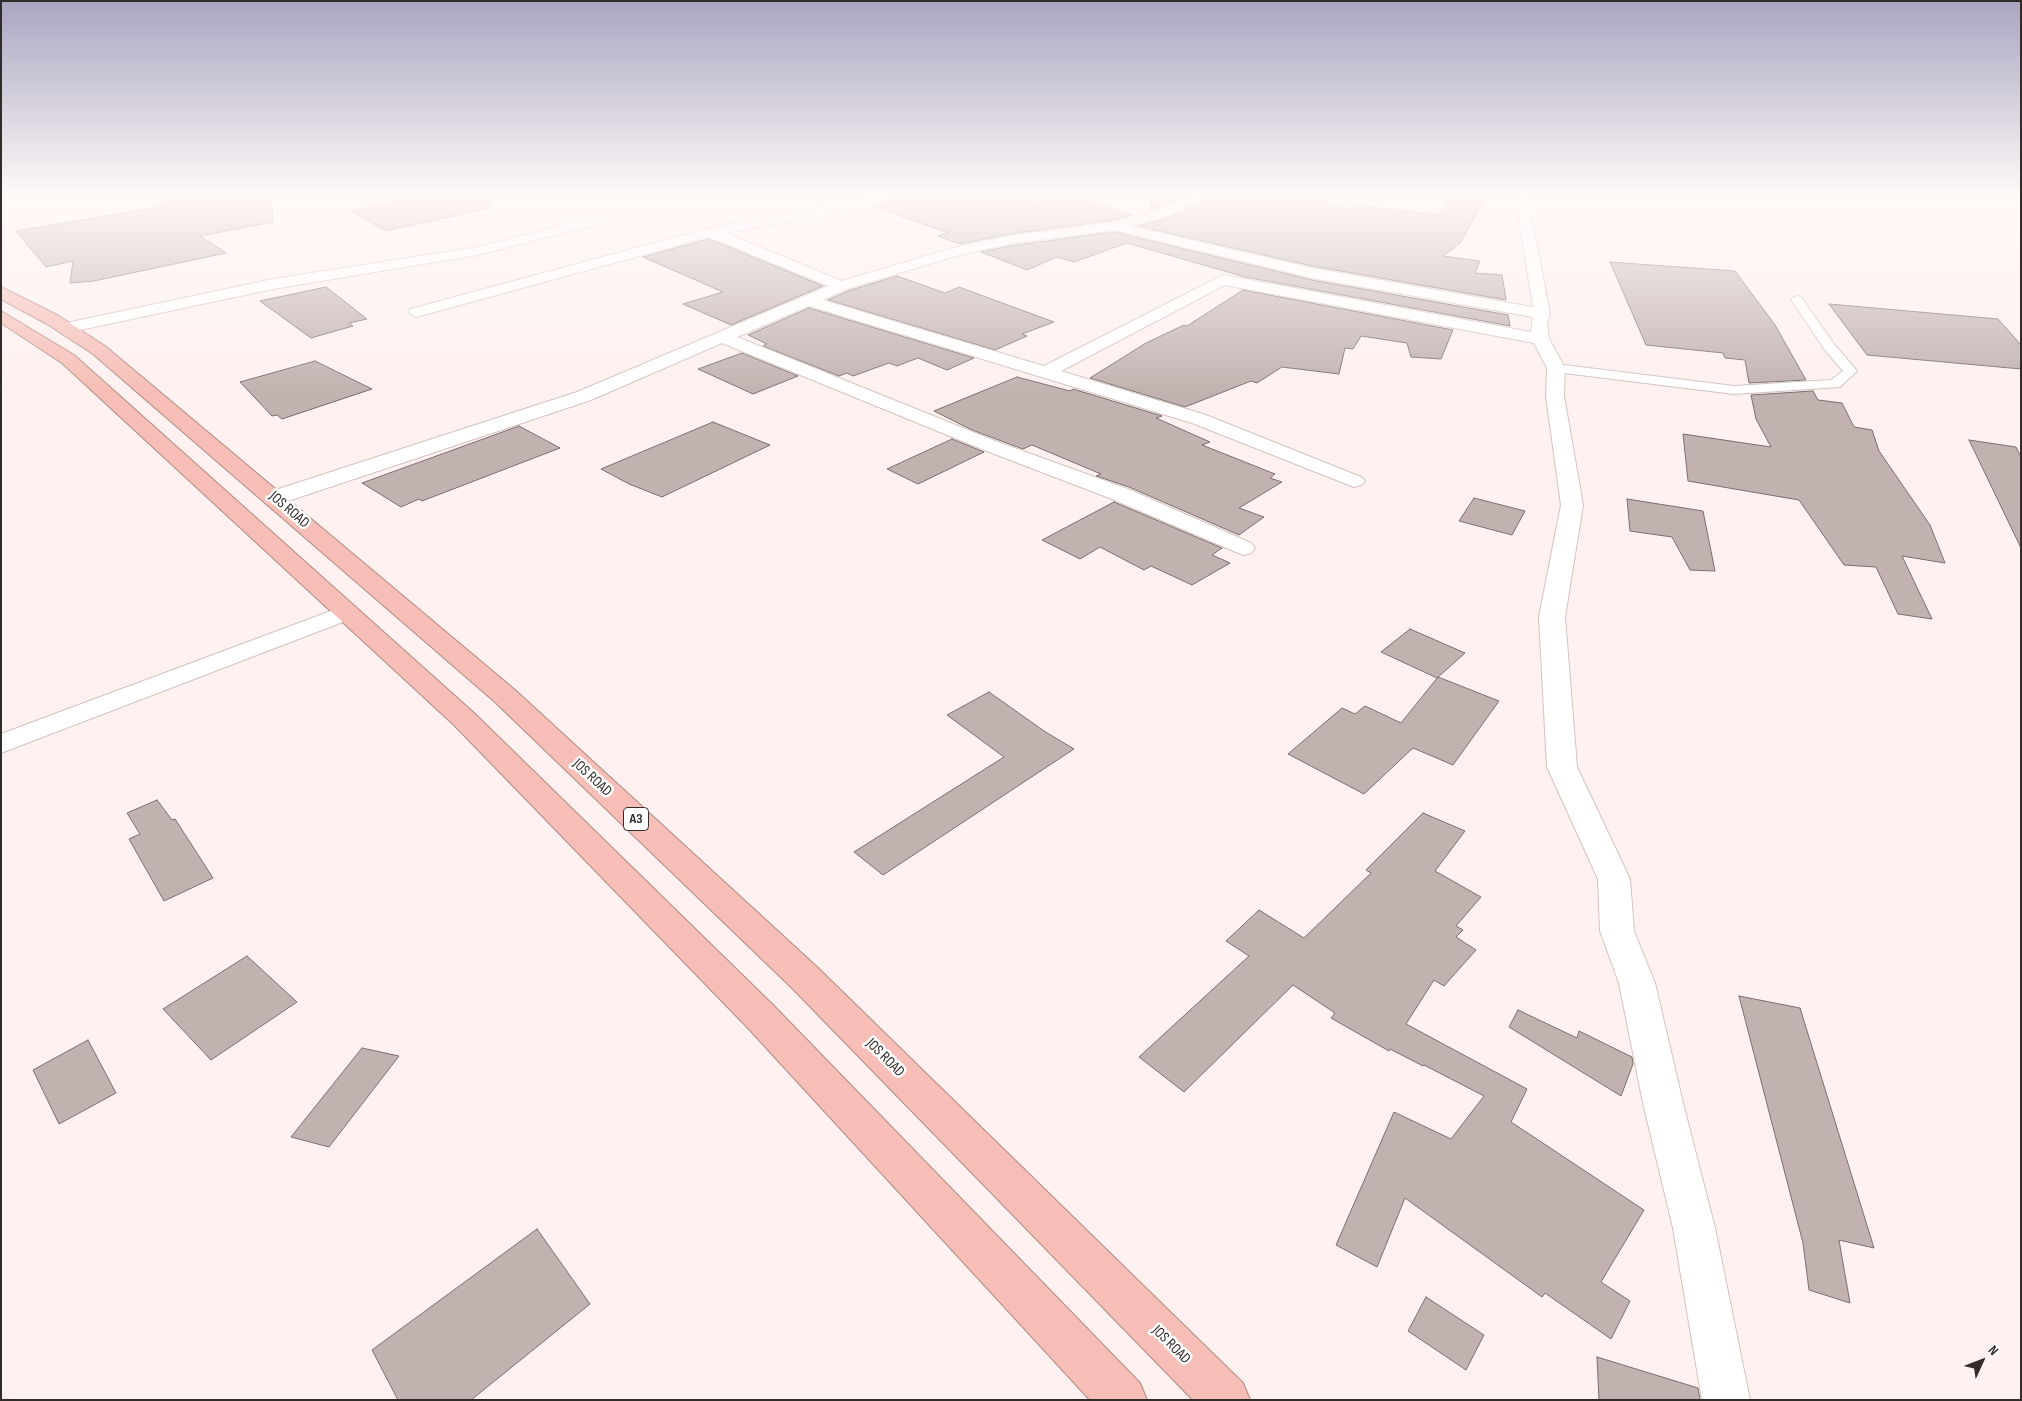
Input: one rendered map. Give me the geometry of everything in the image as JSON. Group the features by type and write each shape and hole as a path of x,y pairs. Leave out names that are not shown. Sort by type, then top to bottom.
{"highway":[{"name":"JOS ROAD","path":"1,292 66,328 100,350 505,696 805,978 1226,1400"},
{"path":"1,316 68,359 464,719 760,1016 1123,1400"}],"street":[{"path":"66,328 273,284 414,261"},
{"path":"416,312 602,261"},
{"path":"781,261 841,286"},
{"path":"274,498 584,396 841,286 926,261"},
{"path":"1263,261 1541,327"},
{"path":"1532,261 1541,327 1556,368 1555,396 1572,505 1552,617 1562,767 1614,879 1617,931 1638,983 1663,1103 1694,1228 1726,1400"},
{"path":"1046,372 1223,280 1541,327"},
{"path":"806,300 1199,419 1354,481"},
{"path":"722,336 991,446 1120,494 1243,548"},
{"path":"1,744 347,612"}],"lane":[{"path":"1556,368 1734,390 1835,384 1850,371 1829,347 1798,299"}],"building":[{"path":"41,261 71,261 46,267"},
{"path":"73,261 186,261 94,281 70,283"},
{"path":"653,261 763,261 823,286 731,325 683,304 723,292"},
{"path":"1005,261 1047,261 1027,270"},
{"path":"1191,261 1235,261 1312,280 1508,315 1510,326 1245,277"},
{"path":"1292,261 1480,261 1475,273 1502,275 1506,300"},
{"path":"1610,262 1735,271 1775,325 1806,380 1749,383 1745,360 1725,358 1723,353 1646,345"},
{"path":"897,276 945,293 959,287 1054,322 1022,334 1027,336 995,350 828,300 848,291"},
{"path":"326,287 367,319 349,323 353,326 311,338 260,301"},
{"path":"1243,290 1453,330 1441,359 1411,357 1407,343 1361,336 1353,349 1345,348 1339,374 1282,367 1257,383 1251,381 1185,407 1090,378 1146,343 1184,325 1187,326"},
{"path":"1829,304 1998,319 2021,345 2021,369 1867,355"},
{"path":"809,308 974,358 947,370 918,358 897,366 889,363 853,376 847,373 839,376 763,346 767,344 748,335"},
{"path":"742,353 798,376 753,394 698,369"},
{"path":"315,361 372,389 282,419 277,415 272,416 240,382"},
{"path":"1017,377 1070,391 1073,389 1162,416 1156,418 1210,442 1202,445 1275,474 1270,478 1282,482 1239,508 1264,517 1239,535 1129,487 1096,476 1101,474 1032,445 1023,449 972,430 934,411"},
{"path":"1813,391 1818,400 1842,403 1854,427 1872,430 1879,451 1930,525 1945,563 1902,556 1932,619 1898,614 1876,567 1844,565 1799,500 1688,481 1683,434 1771,447 1756,419 1751,395"},
{"path":"713,422 770,445 662,497 629,484 601,469"},
{"path":"519,426 560,448 422,501 419,499 401,507 362,483"},
{"path":"952,439 984,452 918,484 887,469"},
{"path":"1969,440 2016,447 2021,457 2021,548"},
{"path":"1474,498 1525,511 1512,535 1459,521"},
{"path":"1627,499 1703,511 1715,571 1690,570 1672,537 1630,531"},
{"path":"1114,502 1222,548 1212,555 1230,563 1192,585 1151,566 1144,570 1100,547 1080,559 1042,540"},
{"path":"1410,629 1465,653 1437,678 1381,652"},
{"path":"1438,677 1499,701 1453,765 1413,748 1364,794 1288,754 1342,708 1355,714 1365,706 1401,723"},
{"path":"989,692 1044,731 1074,749 883,875 854,852 1004,757 947,715"},
{"path":"157,800 172,820 175,819 213,878 164,901 129,839 140,834 127,813"},
{"path":"1423,813 1465,831 1435,871 1481,897 1456,926 1463,930 1456,937 1476,950 1444,986 1434,980 1406,1024 1527,1089 1511,1122 1644,1210 1601,1282 1630,1301 1611,1339 1545,1293 1542,1297 1405,1198 1377,1267 1336,1245 1394,1112 1451,1139 1484,1096 1424,1065 1390,1049 1389,1051 1331,1018 1335,1013 1293,985 1184,1092 1139,1057 1249,956 1226,941 1259,910 1304,938 1371,873 1366,870"},
{"path":"247,956 297,1002 211,1060 163,1009"},
{"path":"1739,996 1800,1008 1874,1248 1839,1240 1850,1303 1809,1290 1803,1243"},
{"path":"1518,1010 1577,1038 1579,1031 1632,1057 1633,1064 1621,1096 1509,1027"},
{"path":"88,1040 116,1093 59,1124 33,1070"},
{"path":"362,1048 399,1056 329,1147 291,1137"},
{"path":"537,1229 590,1304 471,1400 398,1400 372,1350"},
{"path":"1426,1297 1484,1335 1466,1370 1408,1331"},
{"path":"1597,1357 1698,1388 1700,1400 1599,1400"}]}
